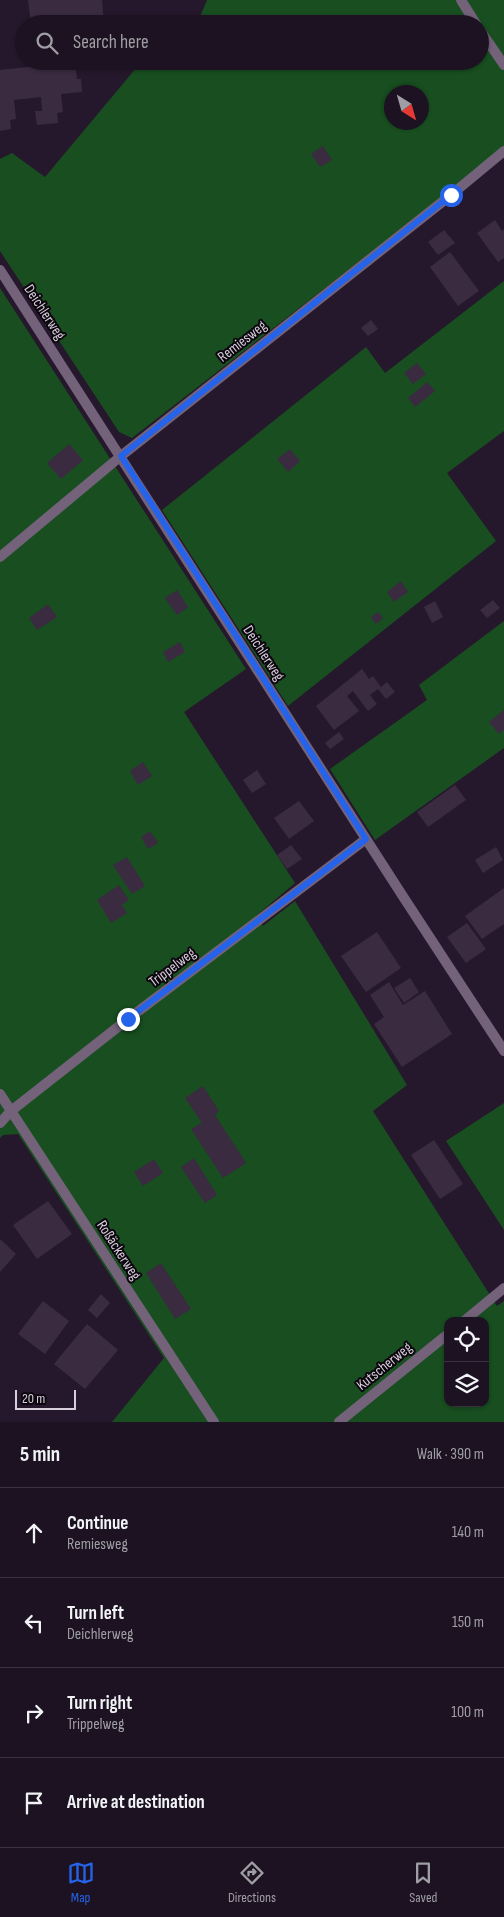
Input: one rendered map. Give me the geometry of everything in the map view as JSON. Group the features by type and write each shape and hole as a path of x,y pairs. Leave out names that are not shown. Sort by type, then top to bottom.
{"lane":[{"path":"461,0 470,15"},
{"path":"489,44 504,66"},
{"name":"Remiesweg","path":"0,557 121,456 504,151"},
{"name":"Deichlerweg","path":"0,270 504,1051"},
{"name":"Trippelweg","path":"0,1123 11,1111 128,1019 366,839"},
{"name":"Roßäckerweg","path":"0,1094 214,1422"},
{"path":"469,1317 504,1288"},
{"name":"Kutscherweg","path":"339,1422 444,1337"}],"green space":[{"path":"207,0 504,0 504,149 132,438 119,432 0,251 0,159 12,153 45,177 134,70 489,70 489,15 201,15"},
{"path":"504,281 504,431 447,473 496,541 288,706 162,510 366,347 385,373"},
{"path":"0,288 246,669 184,712 295,883 256,916 263,926 295,901 407,1085 373,1111 497,1306 504,1301 504,1422 112,1422 164,1358 18,1134 3,1135 0,1138"},
{"path":"504,621 504,748 375,840 330,769 427,700 419,685"},
{"path":"504,1103 504,1230 446,1141"}],"building":[{"path":"28,0 102,0 103,15 30,15"},
{"path":"15,68 15,70 76,70 77,79 81,79 82,92 61,94 63,112 57,113 58,123 37,125 35,111 42,111 41,97 14,100 16,119 10,120 11,129 0,131 0,70"},
{"path":"323,146 332,160 320,167 311,154"},
{"path":"495,220 502,231 504,229 504,258 498,262 477,233"},
{"path":"444,230 455,243 438,255 428,242"},
{"path":"450,252 479,291 458,306 430,267"},
{"path":"371,320 378,329 368,336 361,328"},
{"path":"417,363 426,374 413,384 404,373"},
{"path":"427,382 435,391 415,407 408,398"},
{"path":"69,444 83,460 61,479 47,463"},
{"path":"290,449 300,461 288,472 277,459"},
{"path":"401,581 408,592 394,602 387,592"},
{"path":"177,590 188,607 177,615 165,598"},
{"path":"493,600 500,608 487,618 480,610"},
{"path":"435,601 443,617 432,623 424,607"},
{"path":"48,604 57,617 37,630 29,618"},
{"path":"378,612 383,618 376,624 371,617"},
{"path":"180,642 185,652 168,662 163,652"},
{"path":"362,669 369,679 373,676 381,687 387,682 395,692 386,699 378,689 370,695 377,704 368,711 353,691 347,696 359,711 334,730 316,706"},
{"path":"504,710 504,730 499,734 489,722"},
{"path":"339,732 344,739 330,749 325,743"},
{"path":"143,762 152,776 138,785 130,771"},
{"path":"257,770 266,784 252,793 243,780"},
{"path":"455,785 466,800 428,827 417,812"},
{"path":"299,801 314,821 289,839 274,818"},
{"path":"150,831 158,843 148,849 141,837"},
{"path":"291,845 302,859 287,869 277,855"},
{"path":"496,847 503,860 483,873 475,860"},
{"path":"127,857 145,886 132,894 113,865"},
{"path":"119,885 129,900 122,905 127,913 111,923 97,900"},
{"path":"504,888 504,924 482,939 465,916"},
{"path":"467,923 486,949 466,963 447,937"},
{"path":"377,932 401,968 366,992 341,956"},
{"path":"410,978 419,992 404,1003 394,988"},
{"path":"389,982 403,1005 425,991 452,1034 402,1067 374,1024 384,1017 370,995"},
{"path":"203,1086 219,1111 215,1115 246,1163 223,1178 191,1129 202,1123 185,1098"},
{"path":"434,1140 463,1184 440,1199 411,1155"},
{"path":"194,1158 217,1195 205,1203 181,1167"},
{"path":"154,1159 163,1173 143,1186 134,1172"},
{"path":"48,1201 72,1234 37,1259 13,1225"},
{"path":"0,1239 16,1254 0,1272"},
{"path":"161,1263 191,1309 175,1319 146,1273"},
{"path":"101,1294 110,1303 97,1318 88,1310"},
{"path":"43,1301 69,1321 45,1354 18,1334"},
{"path":"87,1324 118,1350 85,1389 54,1364"}],"route":[{"path":"128,1019 366,839 121,456 451,195"}]}
